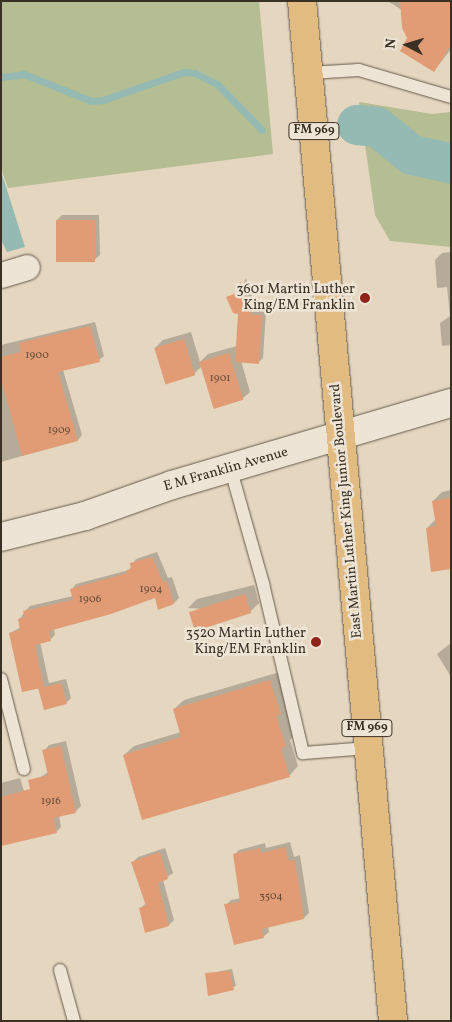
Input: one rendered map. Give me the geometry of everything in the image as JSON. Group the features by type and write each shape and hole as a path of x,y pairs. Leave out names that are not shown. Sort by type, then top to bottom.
{"main road":[{"name":"East Martin Luther King Junior Boulevard","path":"302,1 393,1021"}],"street":[{"path":"1,275 27,267"},
{"name":"E M Franklin Avenue","path":"1,536 85,516 230,467 451,403"}],"lane":[{"path":"309,73 359,70 451,97"},
{"path":"230,467 263,584 303,753 369,748"},
{"path":"1,679 24,769"},
{"path":"60,970 74,1021"}],"green space":[{"path":"1,1 259,1 273,154 8,188 1,168"},
{"path":"359,102 432,114 451,112 451,247 390,241 375,215"}],"water":[{"path":"1,171 25,247 7,252 1,240"}],"building":[{"path":"400,1 451,1 451,45 434,72 400,51 407,38 402,28"},
{"path":"56,220 95,220 95,262 56,262"},
{"path":"240,281 252,315 262,315 259,364 235,362 238,314 233,313 226,297 239,292"},
{"path":"90,326 100,362 58,372 78,441 22,456 1,379 1,357 21,352 19,343"},
{"path":"184,339 195,375 165,384 154,348"},
{"path":"229,353 243,400 214,409 199,362"},
{"path":"451,498 451,569 431,572 426,528 436,526 432,501"},
{"path":"152,557 163,582 167,581 174,604 158,610 155,598 111,614 49,631 51,641 35,645 44,687 61,683 67,704 44,710 38,689 22,692 9,633 20,630 18,619 25,617 23,611 73,600 70,589 127,573 127,570 131,569 130,563"},
{"path":"245,594 251,613 195,631 189,612"},
{"path":"270,680 281,715 276,716 286,746 281,748 290,777 142,820 123,755 181,737 173,709"},
{"path":"61,746 76,813 53,818 57,833 1,846 1,797 30,789 28,780 48,775 42,750"},
{"path":"285,847 289,861 295,860 304,919 262,929 264,938 234,945 224,904 240,902 233,854 260,848 261,853"},
{"path":"160,852 168,879 158,883 169,926 145,933 139,908 146,906 131,862"},
{"path":"230,971 234,990 208,996 205,973"}],"waterway":[{"path":"1,77 24,74 91,101 103,100 184,72 195,73 217,84 262,130"},
{"path":"357,125 377,127 412,155 451,163"}],"place":[{"name":"3601 Martin Luther King/EM Franklin","path":"365,298"},
{"name":"3520 Martin Luther King/EM Franklin","path":"316,642"}]}
